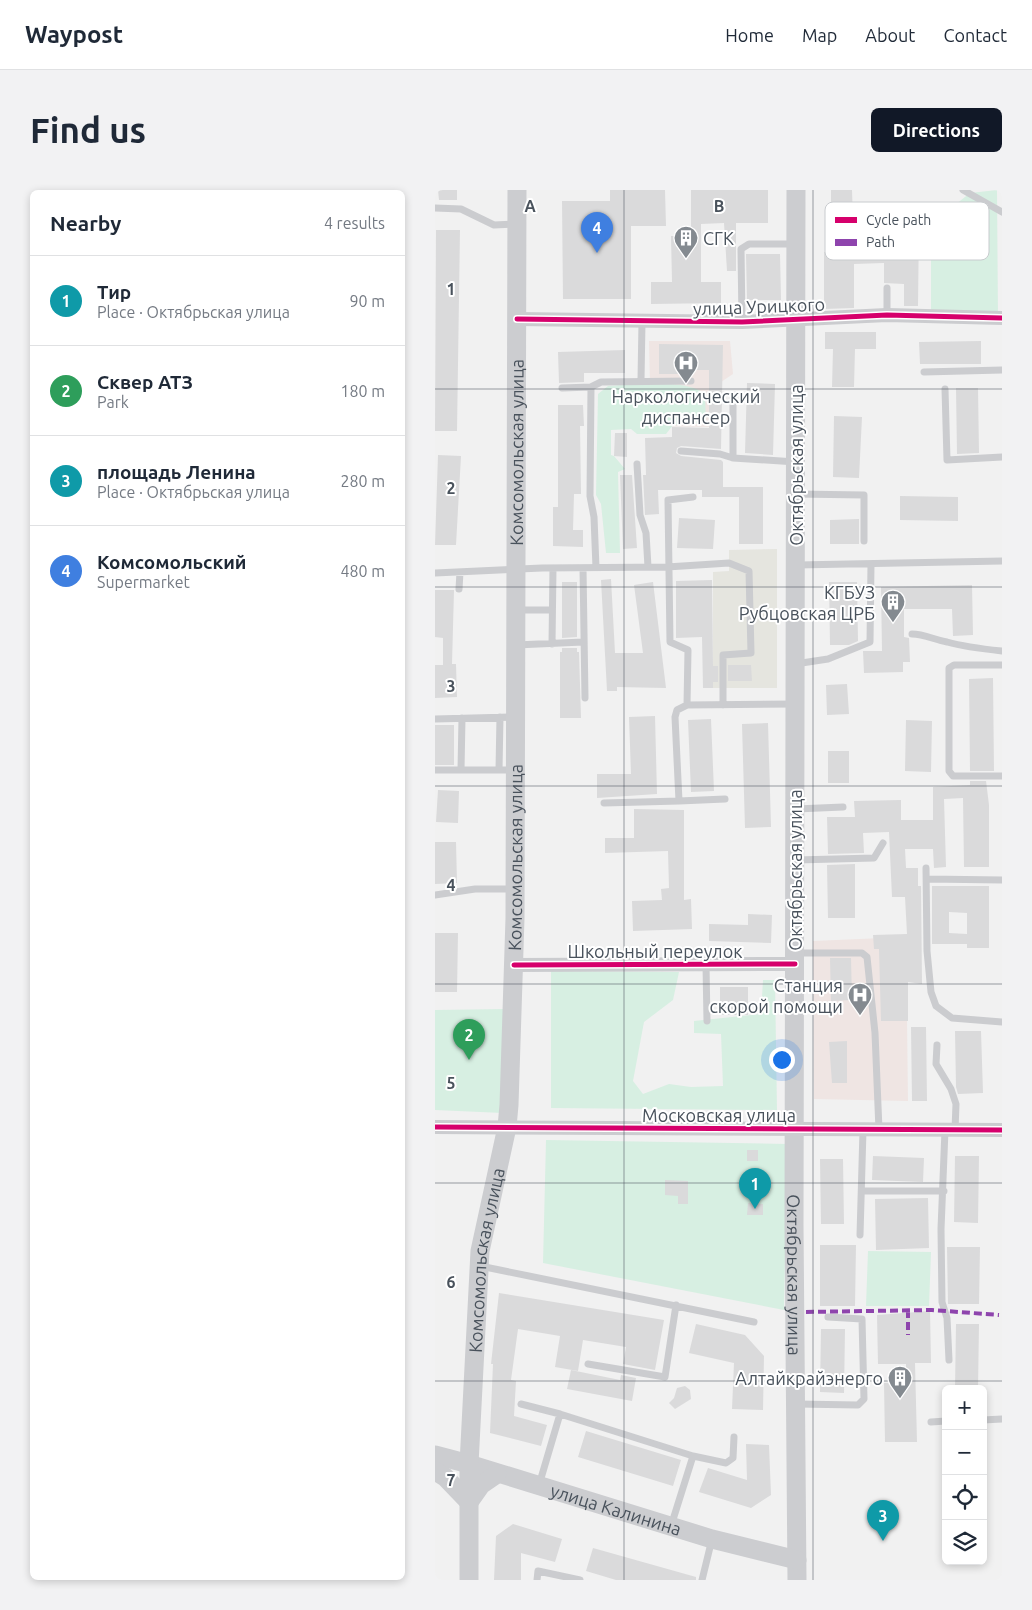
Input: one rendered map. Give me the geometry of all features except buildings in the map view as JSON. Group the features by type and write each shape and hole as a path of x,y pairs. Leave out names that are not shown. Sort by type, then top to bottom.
{"main road":[{"name":"Комсомольская улица","path":"469,1580 469,1464 480,1251 507,1127 514,965 515,889 507,770 508,717 516,645 517,190"},
{"name":"Октябрьская улица","path":"796,190 795,1130 797,1580"},
{"name":"улица Калинина","path":"435,1455 712,1539 797,1560"},
{"path":"435,1471 445,1478 469,1502 481,1485 497,1474"}],"street":[{"name":"улица Урицкого","path":"517,319 742,322 887,315 1002,318"},
{"name":"Школьный переулок","path":"514,965 706,965 795,959"},
{"name":"Московская улица","path":"435,1128 1002,1130"}],"lane":[{"path":"963,190 984,202"},
{"path":"989,205 1002,212"},
{"path":"435,208 461,209 495,224 517,224"},
{"path":"742,322 741,249 749,244 796,244"},
{"path":"887,288 887,315"},
{"path":"641,380 642,322"},
{"path":"924,372 1002,370"},
{"path":"562,388 591,387 601,382 641,380 691,381"},
{"path":"591,387 590,496 594,517 596,568"},
{"path":"945,389 947,460 1002,457"},
{"path":"733,395 733,458"},
{"path":"681,450 720,454 733,458 796,462"},
{"path":"637,464 640,515 646,533 648,567"},
{"path":"796,494 864,495 864,541"},
{"path":"687,705 688,650 670,642 667,567 668,500 693,497"},
{"path":"796,565 1002,561"},
{"path":"435,573 553,568 667,567 729,563 749,571 751,653 723,655 723,705"},
{"path":"795,664 828,659 870,642 871,564"},
{"path":"552,644 553,568"},
{"path":"583,568 585,698"},
{"path":"459,589 460,572"},
{"path":"516,610 553,610"},
{"path":"912,634 922,634 934,640 967,647 1002,651"},
{"path":"516,645 583,642"},
{"path":"1002,665 954,665 949,668 949,771 953,776 1002,776"},
{"path":"679,801 675,717 677,710 687,705 795,704"},
{"path":"435,719 508,717"},
{"path":"461,770 462,718"},
{"path":"435,770 507,770"},
{"path":"604,803 725,799"},
{"path":"795,809 843,807"},
{"path":"795,860 874,858 883,843"},
{"path":"926,868 928,879 927,951 931,992 937,1006 953,1018 1002,1022"},
{"path":"928,879 1002,880"},
{"path":"435,894 475,889 515,889"},
{"path":"795,959 862,953 867,957 875,1033 879,1130"},
{"path":"706,965 707,1021"},
{"path":"937,1045 936,1064 951,1089 955,1104 950,1130 941,1229 942,1302 947,1318 949,1360"},
{"path":"860,1235 863,1130"},
{"path":"862,1191 944,1191"},
{"path":"479,1266 754,1322"},
{"path":"588,1364 665,1377 676,1305"},
{"path":"796,1404 858,1405 864,1399 862,1318 828,1317"},
{"path":"521,1404 560,1414 693,1456 726,1463 733,1458 734,1437"},
{"path":"539,1485 560,1414"},
{"path":"987,1420 1002,1419"},
{"path":"931,1422 942,1421"},
{"path":"671,1526 693,1456"},
{"path":"702,1580 712,1539"},
{"path":"537,1580 538,1572 580,1580"}],"shaded area":[{"name":"Наркологический диспансер","path":"649,341 730,341 733,374 721,382 710,427 651,426"},
{"path":"777,549 777,688 713,688 713,572 729,571 729,550"},
{"name":"Станция скорой помощи","path":"906,937 908,1101 814,1099 813,941"}],"green space":[{"path":"997,190 998,318 931,317 931,260 989,260 989,202 959,202 970,193"},
{"path":"671,384 698,390 705,394 706,423 673,425 666,434 637,434 631,429 611,430 611,455 625,469 618,472 620,553 606,553 601,504 596,495 598,394 608,386"},
{"path":"551,971 679,972 673,1000 644,1022 633,1081 643,1094 669,1084 691,1087 723,1086 721,1034 694,1033 694,1021 761,1014 763,980 775,980 777,1110 551,1108"},
{"path":"505,1009 503,1113 435,1110 435,1010"},
{"path":"546,1140 787,1144 784,1310 543,1263"},
{"path":"868,1251 931,1252 929,1306 866,1306"}],"marked path":[{"path":"908,1310 908,1335"},
{"path":"806,1312 932,1310 999,1315"}],"cycle path":[{"path":"517,319 742,322 887,315 1002,318"},
{"path":"514,965 795,964"},
{"path":"435,1127 1002,1130"}],"place":[{"name":"Комсомольский","path":"597,253"},
{"name":"СГК","path":"686,259"},
{"name":"Наркологический диспансер","path":"686,384"},
{"name":"КГБУЗ Рубцовская ЦРБ","path":"893,623"},
{"name":"Станция скорой помощи","path":"860,1016"},
{"name":"Сквер АТЗ","path":"469,1060"},
{"name":"Тир","path":"755,1209"},
{"name":"Алтайкрайэнерго","path":"900,1399"},
{"name":"площадь Ленина","path":"883,1541"}]}
